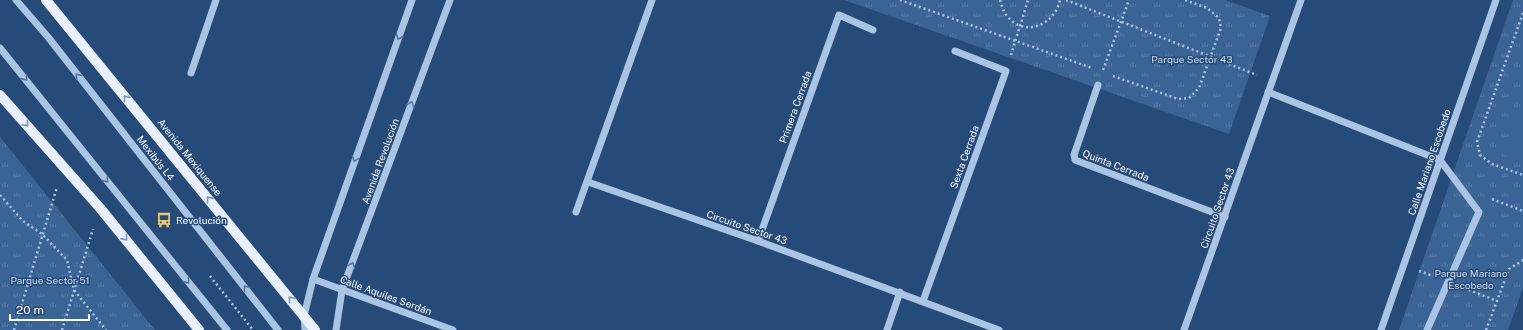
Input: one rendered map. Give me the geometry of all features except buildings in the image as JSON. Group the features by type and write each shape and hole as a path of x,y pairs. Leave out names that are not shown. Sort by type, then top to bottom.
{"main road":[{"name":"Avenida Mexiquense","path":"46,0 315,330"},
{"path":"0,95 100,208 199,330"}],"street":[{"name":"Mexibús L4","path":"16,0 48,37 278,330"},
{"path":"191,73 216,0"},
{"path":"305,330 304,316 312,279 412,0"},
{"name":"Avenida Revolución","path":"336,330 342,290 450,0"},
{"path":"576,212 652,0"},
{"name":"Circuito Sector 43","path":"1184,330 1301,0"},
{"name":"Calle Mariano Escobedo","path":"1380,330 1496,0"},
{"name":"Primera Cerrada","path":"758,241 839,15 873,30"},
{"path":"0,48 227,330"},
{"path":"955,51 1006,70"},
{"name":"Sexta Cerrada","path":"923,301 1006,70"},
{"name":"Quinta Cerrada","path":"1098,86 1074,155 1075,160 1225,217"},
{"path":"1268,92 1440,160 1479,212 1427,330"},
{"name":"Circuito Sector 43","path":"588,182 900,292 999,330"},
{"name":"Calle Aquiles Serdán","path":"312,279 453,330"},
{"path":"887,330 900,292"}],"path":[{"path":"900,0 1178,99 1189,98 1199,88 1221,28 1219,18 1207,8 1185,0"},
{"path":"1000,0 1002,9 1008,18 1026,27 1046,23 1058,8 1060,0"},
{"path":"1006,70 1028,0"},
{"path":"1066,0 1272,81"},
{"path":"1098,86 1129,0"},
{"path":"1523,13 1477,142 1480,155 1492,164 1523,175"},
{"path":"14,330 63,166"},
{"path":"0,195 23,221 42,234 67,260 74,290 106,330"},
{"path":"62,330 100,208"},
{"path":"1486,330 1509,269 1523,260"},
{"path":"210,276 253,330"}],"green space":[{"name":"Parque Sector 43","path":"844,0 1225,0 1270,16 1229,134"},
{"name":"Parque Mariano Escobedo","path":"1513,0 1523,0 1523,288 1508,330 1399,330"},
{"path":"1523,96 1523,161 1503,154"},
{"name":"Parque Sector 51","path":"0,137 155,330 0,330"}],"place":[{"name":"Revolución","path":"164,220"}]}
